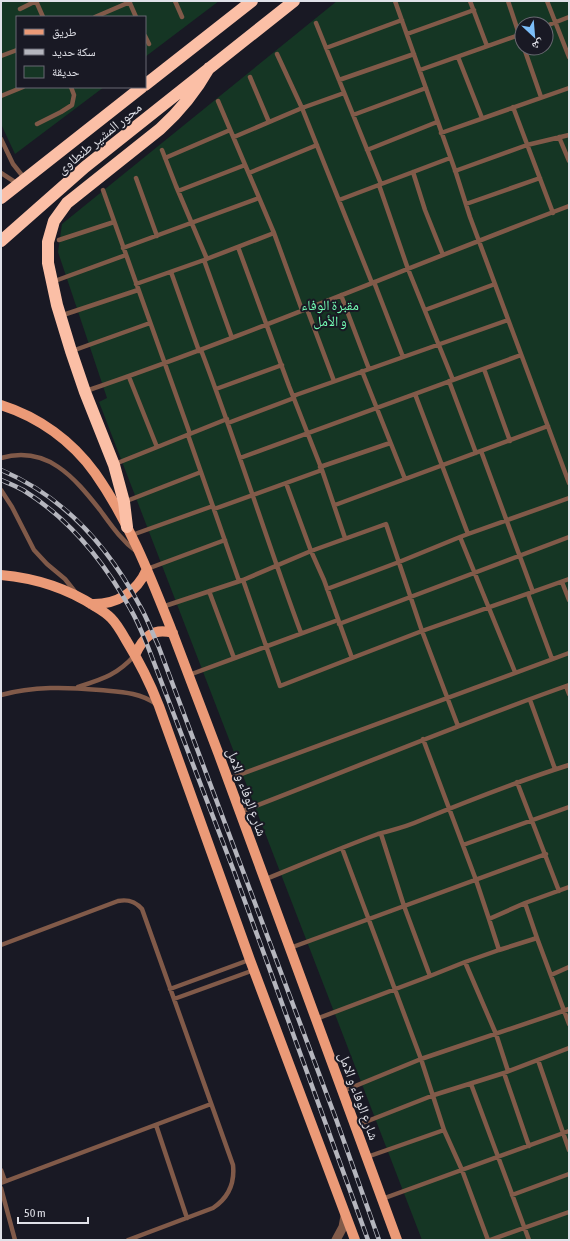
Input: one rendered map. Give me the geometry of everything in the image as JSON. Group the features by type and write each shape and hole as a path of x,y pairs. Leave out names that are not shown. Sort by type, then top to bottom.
{"highway":[{"name":"محور المشير طنطاوى","path":"146,84 252,1"},
{"name":"محور المشير طنطاوى","path":"1,241 85,167 294,1"},
{"path":"130,531 114,465 85,392 60,316 52,282 48,256 48,242 51,228 62,209 72,198 172,118 192,94 209,68"},
{"name":"محور المشير طنطاوى","path":"1,198 141,88"}],"main road":[{"name":"شارع الوفاء و الامل","path":"1,405 21,412 37,421 50,429 74,448 95,473 130,531 147,569 189,675 397,1240"},
{"path":"91,604 112,602 125,596 141,581 147,569"},
{"path":"1,575 40,581 66,590 91,604 110,617 136,655 159,706 250,960 355,1240"},
{"path":"136,655 141,642 148,636 158,632 173,633"}],"street":[{"path":"336,1240 343,1227 346,1216"}],"lane":[{"path":"20,9 36,1 43,16"},
{"path":"97,16 129,1 136,16"},
{"path":"175,1 182,17"},
{"path":"396,1 479,242 569,483"},
{"path":"470,1 488,46"},
{"path":"508,1 514,17"},
{"path":"547,1 569,57"},
{"path":"407,34 474,10"},
{"path":"555,23 569,17"},
{"path":"326,48 402,20"},
{"path":"316,22 367,150 408,269 439,344 451,381 533,592"},
{"path":"420,70 514,37"},
{"path":"146,38 149,44"},
{"path":"1,56 16,50"},
{"path":"277,54 302,108 403,357"},
{"path":"339,80 414,54"},
{"path":"527,56 541,97"},
{"path":"458,57 482,118"},
{"path":"250,77 270,122"},
{"path":"1,96 21,88"},
{"path":"37,124 72,105 74,95 71,88"},
{"path":"353,115 426,88"},
{"path":"441,133 569,88"},
{"path":"234,137 302,108 344,93"},
{"path":"218,102 274,233 334,381"},
{"path":"513,107 553,213"},
{"path":"367,150 438,122"},
{"path":"165,158 230,130"},
{"path":"455,171 528,145 569,135"},
{"path":"560,137 569,161"},
{"path":"1,139 22,181"},
{"path":"249,173 317,145"},
{"path":"162,150 206,260 232,338"},
{"path":"339,200 450,158"},
{"path":"178,191 245,165"},
{"path":"413,172 425,210 443,255"},
{"path":"1,173 22,181"},
{"path":"136,178 157,236"},
{"path":"466,204 540,178"},
{"path":"103,190 165,364 225,540 280,686 422,631 569,579"},
{"path":"124,248 259,198"},
{"path":"85,392 165,364 569,206"},
{"path":"59,240 114,222"},
{"path":"136,284 206,260 274,233"},
{"path":"238,247 335,505 345,538"},
{"path":"52,282 126,255"},
{"path":"171,272 228,421 276,566 301,633"},
{"path":"425,310 495,284"},
{"path":"60,316 138,290"},
{"path":"341,295 369,369"},
{"path":"114,465 157,447 334,381 508,320"},
{"path":"71,351 150,324"},
{"path":"240,458 521,355"},
{"path":"216,389 282,365"},
{"path":"484,369 510,440"},
{"path":"362,371 405,479"},
{"path":"129,377 157,447"},
{"path":"415,394 468,534"},
{"path":"335,505 548,426"},
{"path":"130,531 252,495 390,443"},
{"path":"1,458 16,454 29,455 41,457 55,464 90,497 120,537 141,555"},
{"path":"124,502 201,472"},
{"path":"286,483 352,658"},
{"path":"1,490 12,507 34,550 40,558 65,579 79,597"},
{"path":"327,589 460,537 569,498"},
{"path":"162,607 241,580 311,551 386,524 422,631 458,726"},
{"path":"460,537 515,672"},
{"path":"189,675 301,633 411,598 569,537"},
{"path":"147,569 225,540"},
{"path":"562,582 569,600"},
{"path":"209,591 234,658"},
{"path":"528,594 552,659"},
{"path":"228,779 569,653"},
{"path":"74,688 93,683 112,675 136,655"},
{"path":"240,812 458,726 567,686 569,694"},
{"path":"1,695 23,690 74,688 136,694 149,699 159,706"},
{"path":"530,700 555,769"},
{"path":"423,740 476,880 499,950"},
{"path":"265,880 342,848 418,822 449,808 517,782 569,765"},
{"path":"517,782 559,891"},
{"path":"463,845 569,807"},
{"path":"381,834 404,906 430,976"},
{"path":"342,848 421,1059 444,1130 462,1170 489,1240 569,1212"},
{"path":"290,948 546,854"},
{"path":"489,919 525,903 569,887"},
{"path":"1,945 118,901 131,901 142,909 233,1165 234,1178 227,1195 218,1204 207,1210 128,1240"},
{"path":"525,903 569,1024"},
{"path":"316,1019 465,962 537,938"},
{"path":"170,989 250,960"},
{"path":"465,962 496,1034 529,1146"},
{"path":"551,974 569,967"},
{"path":"174,999 254,970"},
{"path":"343,1091 421,1059 569,1009"},
{"path":"355,1126 569,1048"},
{"path":"538,1060 569,1150"},
{"path":"471,1084 529,1240"},
{"path":"1,1170 3,1182 211,1104"},
{"path":"156,1125 187,1218"},
{"path":"367,1157 444,1130"},
{"path":"382,1199 569,1131"},
{"path":"512,1195 569,1174"},
{"path":"1,1188 15,1240"}],"green space":[{"path":"1,1 219,1 146,56 146,16 16,16 16,88 103,88 15,154 1,124"},
{"name":"مقبرة الوفاء و الأمل","path":"337,1 569,1 569,1240 422,1240 99,402 107,398 58,252 62,224"}],"railway":[{"path":"1,470 24,481 45,494 65,509 82,526 114,563 145,615 158,645 336,1119 379,1240"},
{"path":"1,480 23,490 56,514 71,528 98,559 121,593 136,619 235,874 368,1240"}]}
